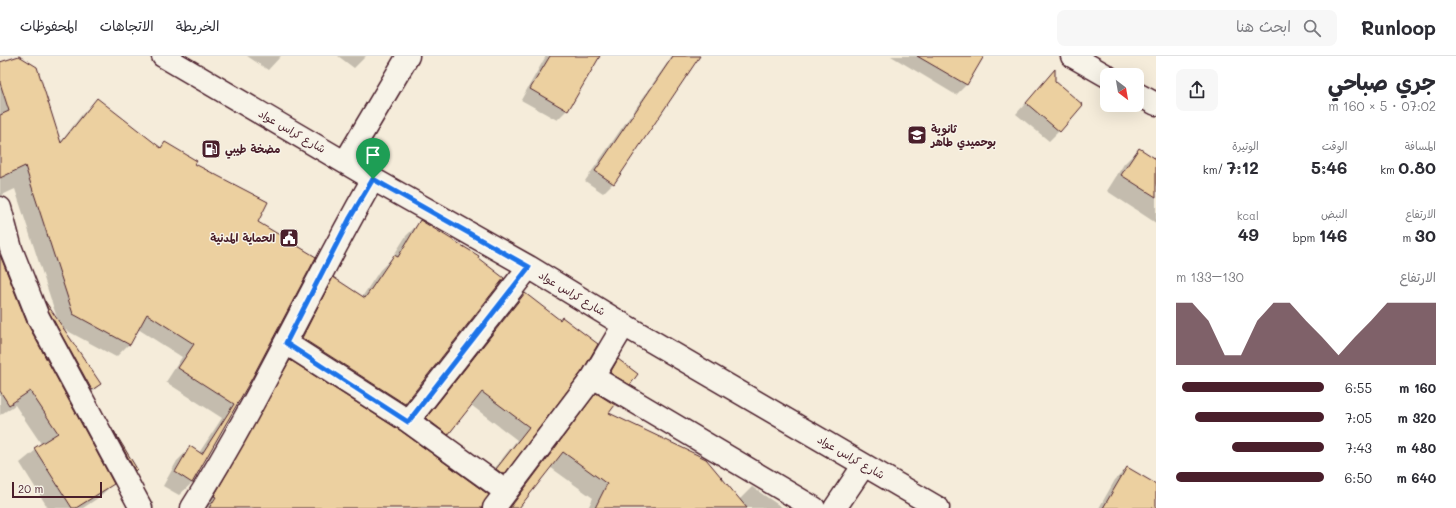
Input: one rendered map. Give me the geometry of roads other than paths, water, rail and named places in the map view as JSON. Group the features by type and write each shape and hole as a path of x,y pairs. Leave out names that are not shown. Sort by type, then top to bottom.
{"street":[{"name":"شارع كراس عواد","path":"163,56 373,179 529,267 624,325 938,508"},
{"path":"345,162 408,56"},
{"path":"1072,56 1100,72"},
{"path":"1144,98 1156,104"},
{"path":"192,508 286,343 350,218 373,179"},
{"path":"0,208 11,249 38,317 141,508"},
{"path":"408,422 529,267"},
{"path":"286,343 408,422 499,500 593,377 624,325"},
{"path":"593,377 814,508"},
{"path":"835,508 864,465"}],"place":[{"name":"ثانوية بوحميدي طاهر","path":"917,135"},
{"name":"مضخة طيبي","path":"211,149"},
{"name":"الحماية المدنية","path":"289,238"}]}
